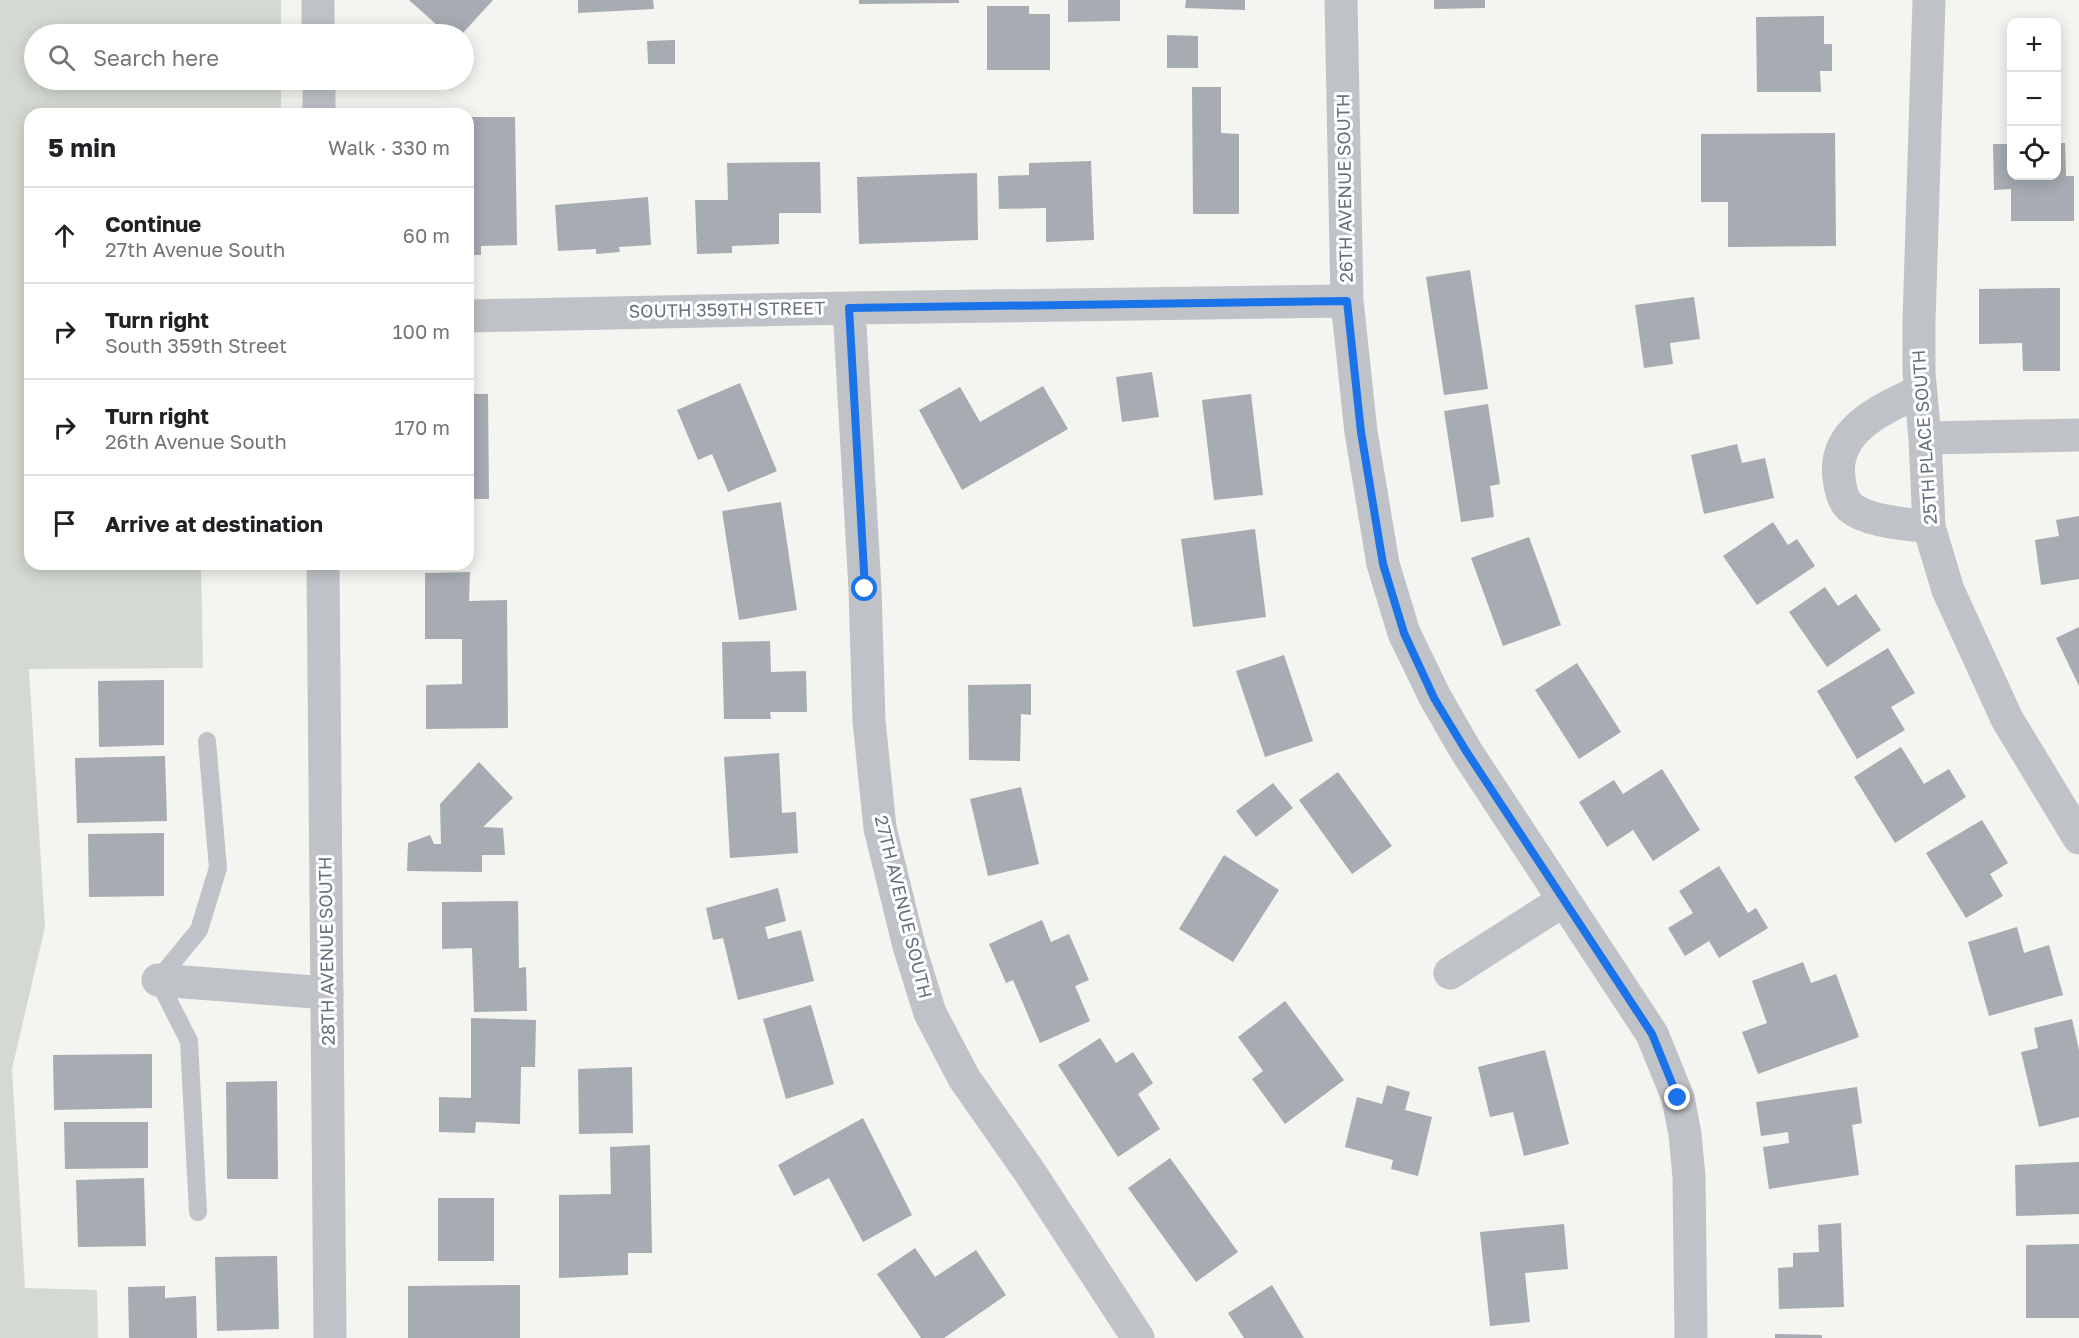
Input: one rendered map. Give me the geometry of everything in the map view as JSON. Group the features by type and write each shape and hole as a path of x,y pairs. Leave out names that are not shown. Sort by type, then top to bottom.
{"street":[{"path":"318,0 318,24"},
{"name":"26TH AVENUE SOUTH","path":"1341,0 1347,301 1361,432 1381,553 1404,633 1434,698 1466,751 1652,1034 1678,1098 1685,1134 1689,1177 1691,1338"},
{"name":"25TH PLACE SOUTH","path":"1929,0 1918,322 1929,527 1948,590 2007,720 2079,838"},
{"path":"319,90 319,108"},
{"name":"SOUTH 359TH STREET","path":"474,316 1347,301"},
{"name":"27TH AVENUE SOUTH","path":"849,308 865,589 869,721 880,828 909,946 930,1013 964,1078 1029,1171 1138,1338"},
{"path":"1920,391 1873,414 1852,432 1842,450 1838,472 1841,492 1849,507 1876,518 1929,527"},
{"path":"1925,438 2079,435"},
{"name":"28TH AVENUE SOUTH","path":"323,570 330,1338"},
{"path":"1450,973 1564,900"},
{"path":"158,980 327,993"}],"lane":[{"path":"198,1212 189,1041 158,980 199,930 218,868 207,741"}],"shaded area":[{"path":"0,0 281,0 281,24 24,24 24,90 281,90 281,108 24,108 24,570 201,570 203,668 29,669 45,927 12,1069 25,1288 97,1290 98,1338 0,1338"}],"building":[{"path":"409,0 493,0 471,24 436,24"},
{"path":"578,0 653,0 654,9 578,13"},
{"path":"859,0 959,0 959,3 859,4"},
{"path":"1068,0 1120,0 1120,21 1068,22"},
{"path":"1186,0 1245,0 1245,10 1185,8"},
{"path":"1434,0 1485,0 1485,8 1434,9"},
{"path":"987,6 1029,6 1029,14 1050,14 1050,70 987,70"},
{"path":"1824,16 1824,44 1832,44 1832,71 1820,71 1821,92 1757,92 1756,17"},
{"path":"1167,35 1198,36 1198,68 1167,68"},
{"path":"675,40 675,64 648,64 647,41"},
{"path":"1192,87 1221,87 1221,133 1239,134 1239,214 1193,214"},
{"path":"474,117 515,117 517,245 481,246 481,255 474,255"},
{"path":"1835,133 1836,246 1728,247 1728,202 1701,202 1701,134"},
{"path":"2061,143 2065,143 2066,176 2074,176 2074,221 2011,221 2011,189 1994,190 1993,144 2007,144 2007,180 2061,180"},
{"path":"1091,161 1094,240 1046,242 1046,208 999,209 998,176 1029,175 1029,163"},
{"path":"820,162 821,213 779,213 779,244 732,246 732,253 697,254 695,200 728,200 727,163"},
{"path":"977,173 978,240 859,244 857,177"},
{"path":"648,197 651,245 619,247 620,252 596,254 596,249 558,251 555,205"},
{"path":"1470,270 1488,389 1444,395 1426,277"},
{"path":"2060,288 2060,371 2023,371 2022,343 1979,344 1979,289"},
{"path":"1694,297 1700,339 1670,343 1673,364 1644,368 1635,305"},
{"path":"1152,372 1159,417 1122,422 1116,377"},
{"path":"740,383 777,471 728,492 712,454 698,460 677,410"},
{"path":"1043,386 1068,429 962,490 919,410 960,387 980,422"},
{"path":"474,394 488,394 489,499 474,499"},
{"path":"1251,394 1263,495 1214,500 1202,400"},
{"path":"1488,404 1500,484 1490,486 1494,517 1461,522 1444,411"},
{"path":"1737,444 1742,463 1765,458 1774,498 1704,514 1691,455"},
{"path":"781,502 797,610 739,620 722,511"},
{"path":"2079,516 2079,579 2041,585 2035,540 2059,536 2056,520"},
{"path":"1773,522 1788,545 1797,539 1815,566 1757,605 1723,556"},
{"path":"1255,529 1266,617 1193,627 1181,539"},
{"path":"1529,537 1561,625 1503,646 1471,558"},
{"path":"470,572 469,601 507,600 508,728 426,729 426,685 462,684 462,639 425,639 425,573"},
{"path":"1825,587 1838,606 1856,594 1881,630 1827,667 1789,612"},
{"path":"2079,627 2079,686 2056,638"},
{"path":"770,641 771,672 806,671 807,712 770,712 771,719 724,719 722,642"},
{"path":"1888,648 1915,693 1891,707 1905,730 1857,759 1817,691"},
{"path":"1284,655 1313,741 1265,757 1236,671"},
{"path":"1577,663 1621,732 1579,759 1535,690"},
{"path":"164,680 164,745 99,747 98,681"},
{"path":"1031,684 1031,715 1021,714 1020,761 969,760 968,685"},
{"path":"1901,747 1924,784 1949,769 1966,797 1895,843 1854,777"},
{"path":"779,753 782,813 796,812 798,853 730,858 724,757"},
{"path":"165,756 167,821 77,823 75,758"},
{"path":"479,762 513,798 483,827 503,828 505,855 482,855 482,872 407,871 408,843 430,835 434,844 441,844 440,804"},
{"path":"1662,769 1700,830 1653,861 1633,830 1607,847 1579,802 1614,780 1623,794"},
{"path":"1338,772 1392,846 1352,874 1299,800"},
{"path":"1273,783 1293,808 1256,837 1236,811"},
{"path":"1021,787 1039,864 988,876 970,799"},
{"path":"1982,820 2008,863 1990,874 2003,896 1966,918 1926,853"},
{"path":"164,833 164,896 89,897 88,834"},
{"path":"1224,855 1279,890 1233,962 1179,929"},
{"path":"1719,866 1748,913 1756,908 1768,928 1719,958 1709,941 1685,956 1668,928 1693,913 1679,891"},
{"path":"778,888 786,921 765,927 768,939 801,930 814,981 738,1000 723,938 713,940 706,908"},
{"path":"518,901 519,968 526,967 527,1011 474,1012 472,948 442,949 442,902"},
{"path":"1042,920 1051,942 1069,934 1089,980 1075,986 1090,1021 1040,1043 1013,980 1006,983 989,944"},
{"path":"2017,927 2024,953 2049,945 2063,995 1989,1016 1968,942"},
{"path":"1803,962 1811,983 1836,974 1859,1037 1758,1074 1742,1032 1767,1023 1752,981"},
{"path":"1285,1001 1344,1080 1285,1124 1252,1079 1263,1071 1238,1037"},
{"path":"811,1005 834,1084 786,1099 763,1019"},
{"path":"471,1018 536,1020 535,1067 521,1067 520,1124 476,1122 475,1133 439,1132 439,1097 471,1098"},
{"path":"2072,1019 2079,1050 2079,1117 2039,1127 2021,1052 2038,1048 2034,1028"},
{"path":"1100,1038 1116,1063 1133,1052 1153,1083 1138,1094 1160,1129 1118,1157 1058,1065"},
{"path":"1545,1050 1569,1144 1524,1156 1513,1112 1490,1117 1478,1067"},
{"path":"152,1054 152,1108 54,1110 53,1055"},
{"path":"632,1067 633,1133 579,1134 578,1069"},
{"path":"277,1081 278,1179 227,1179 226,1082"},
{"path":"1387,1085 1410,1092 1405,1110 1432,1117 1418,1176 1391,1169 1393,1160 1345,1147 1357,1097 1382,1104"},
{"path":"1857,1087 1862,1123 1852,1125 1859,1175 1769,1189 1763,1147 1789,1143 1788,1132 1761,1136 1756,1102"},
{"path":"863,1118 912,1215 863,1242 829,1178 794,1196 778,1165"},
{"path":"64,1122 148,1122 148,1168 65,1169"},
{"path":"650,1145 652,1253 628,1253 628,1275 559,1278 559,1195 611,1194 610,1147"},
{"path":"1170,1158 1238,1252 1196,1282 1128,1188"},
{"path":"2079,1162 2079,1214 2016,1216 2015,1165"},
{"path":"144,1178 146,1246 78,1247 76,1180"},
{"path":"438,1198 494,1198 494,1261 438,1261"},
{"path":"1841,1223 1844,1307 1779,1309 1778,1268 1793,1267 1793,1253 1819,1252 1818,1225"},
{"path":"1564,1224 1568,1269 1525,1273 1530,1322 1490,1326 1480,1232"},
{"path":"2079,1244 2079,1318 2026,1318 2026,1245"},
{"path":"915,1248 935,1277 976,1250 1006,1295 944,1338 921,1338 877,1274"},
{"path":"277,1256 279,1329 217,1331 215,1257"},
{"path":"520,1285 520,1338 408,1338 408,1286"},
{"path":"1272,1285 1304,1338 1244,1338 1228,1313"},
{"path":"165,1286 165,1298 196,1296 197,1338 129,1338 128,1287"},
{"path":"1775,1334 1822,1335 1822,1338 1775,1338"}],"route":[{"path":"865,589 849,308 1347,301 1361,432 1383,564 1404,633 1434,698 1466,751 1652,1034 1678,1098"}]}
